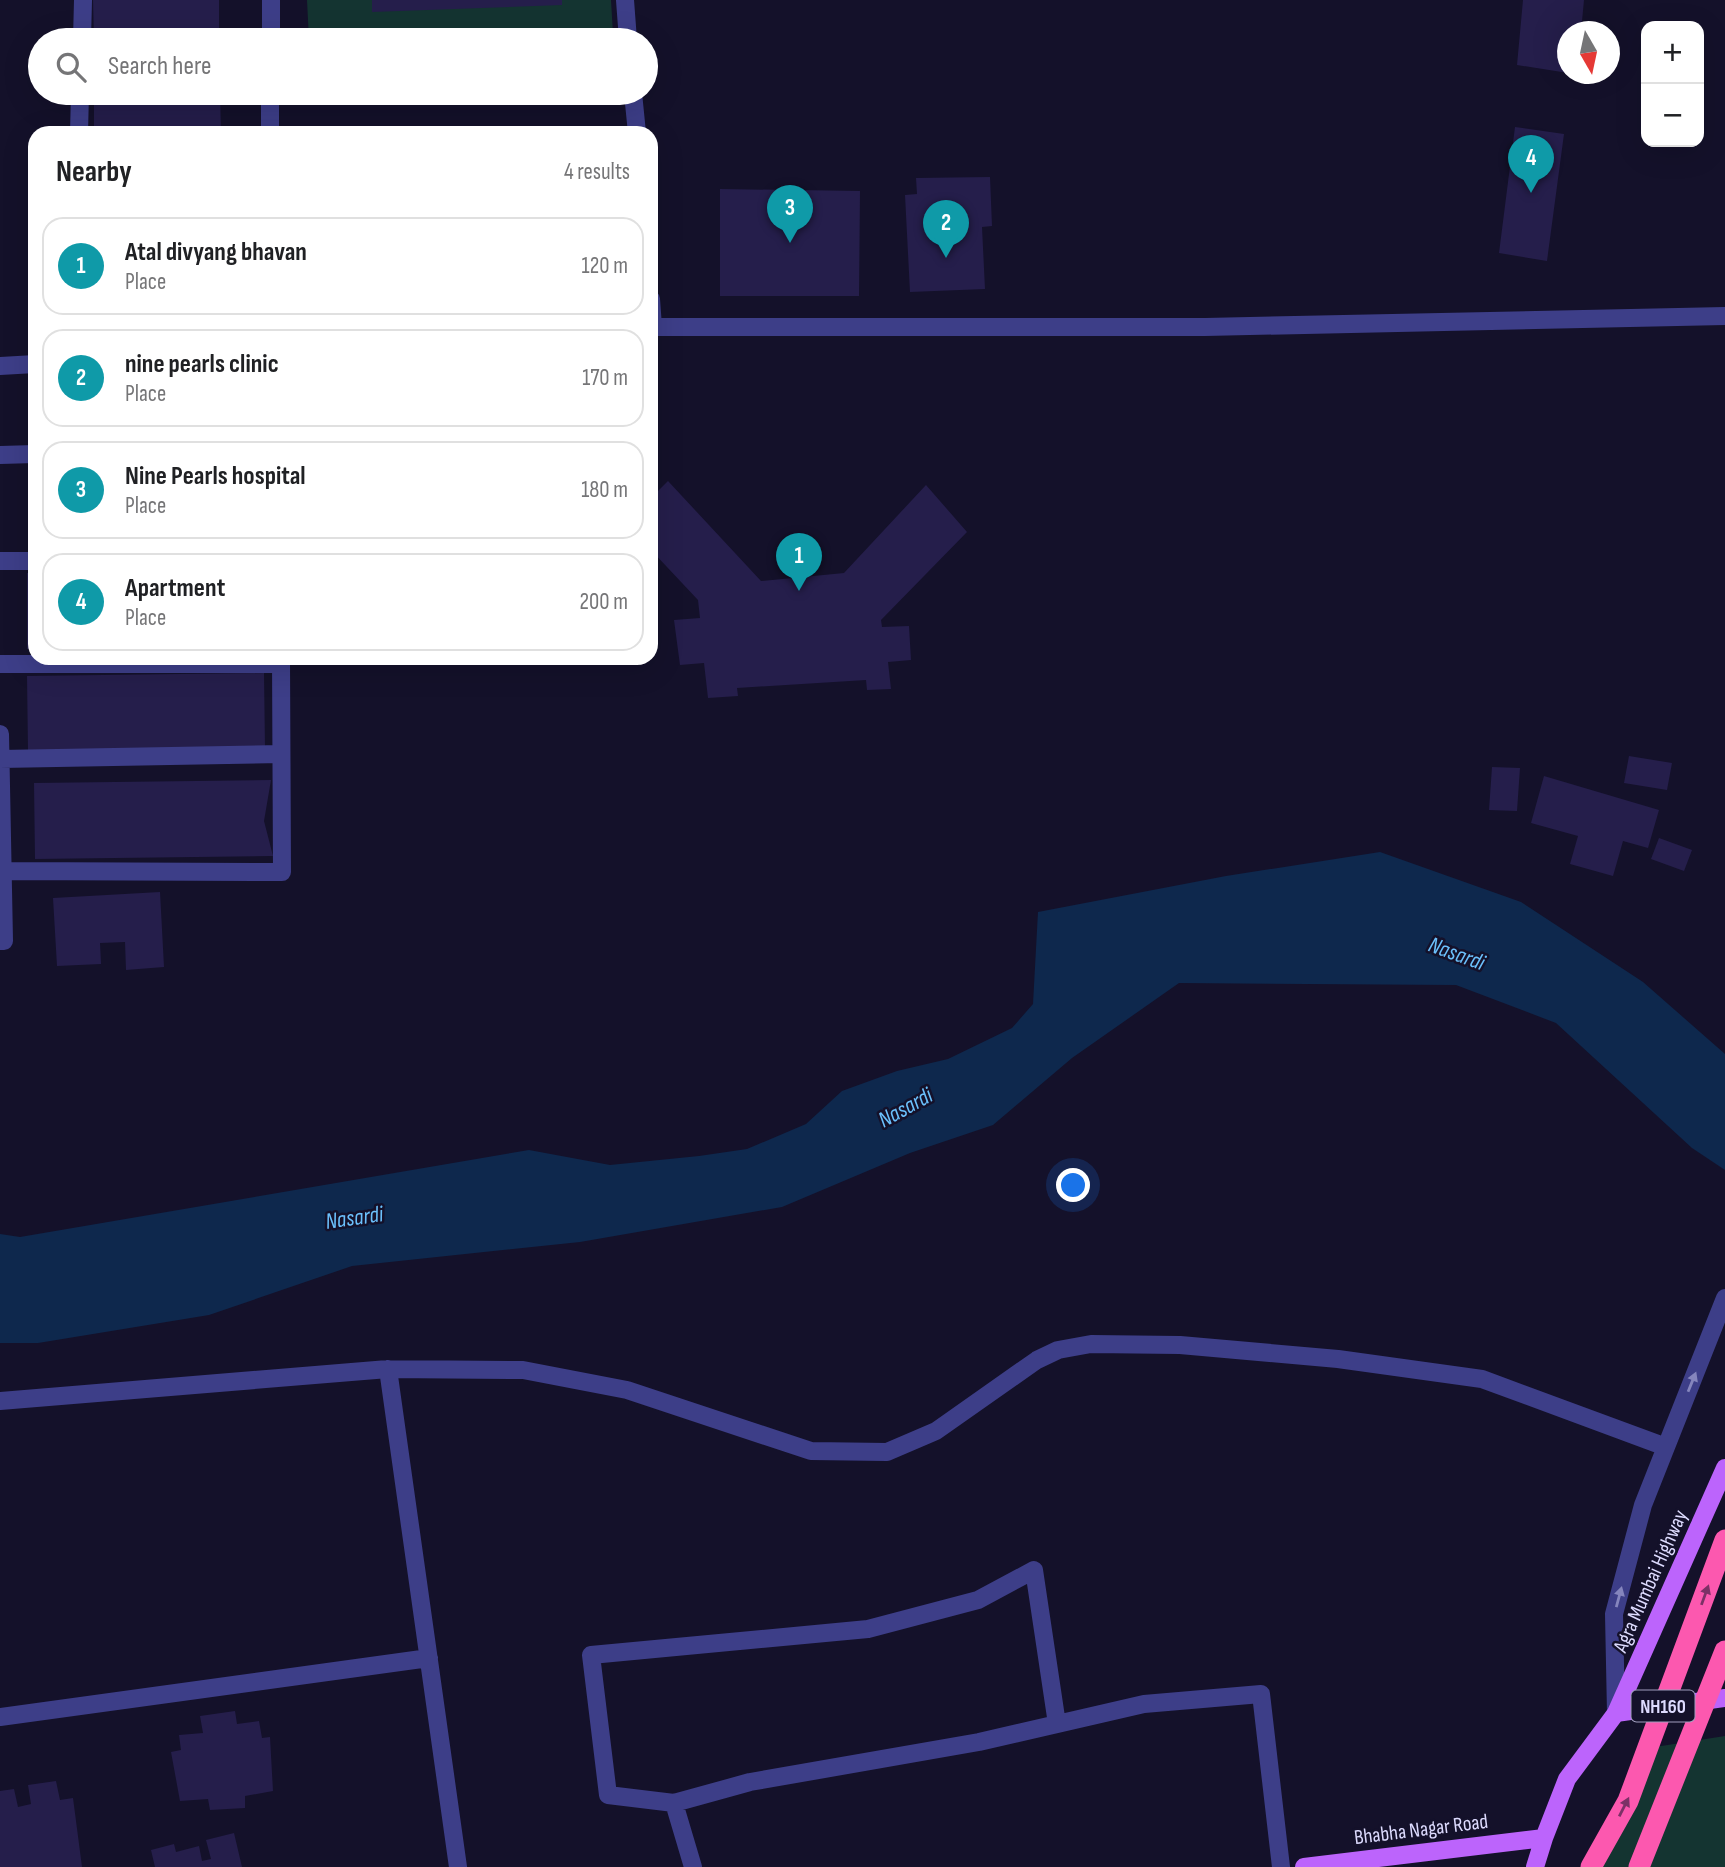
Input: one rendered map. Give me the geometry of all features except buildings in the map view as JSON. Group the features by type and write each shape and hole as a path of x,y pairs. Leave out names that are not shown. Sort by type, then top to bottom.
{"highway":[{"name":"NH160","path":"1591,1867 1628,1801 1725,1540"},
{"name":"NH160","path":"1639,1867 1725,1651"}],"main road":[{"name":"Agra Mumbai Highway","path":"1535,1867 1567,1779 1616,1713 1725,1468"},
{"path":"1616,1713 1725,1698"},
{"name":"Bhabha Nagar Road","path":"1304,1867 1342,1865 1544,1838"}],"street":[{"path":"82,28 83,0"},
{"path":"271,0 271,28"},
{"path":"625,0 627,28"},
{"path":"79,126 80,105"},
{"path":"270,105 270,126"},
{"path":"634,105 635,126"},
{"path":"658,327 1205,327 1725,316"},
{"path":"0,366 28,364"},
{"path":"0,455 28,454"},
{"path":"0,561 28,561"},
{"path":"0,664 28,664"},
{"path":"2,864 282,872 281,665"},
{"path":"0,734 4,941 0,941"},
{"path":"0,759 281,754"},
{"path":"1616,1713 1614,1614 1643,1505 1725,1298"},
{"path":"0,1401 388,1369 523,1370 627,1390 811,1451 887,1452 936,1431 1037,1360 1058,1350 1091,1344 1180,1345 1338,1359 1482,1379 1666,1447"},
{"path":"388,1369 458,1867"},
{"path":"1056,1724 1034,1570 978,1600 868,1629 591,1655 608,1795 674,1803 750,1782 979,1742 1144,1704 1261,1694 1281,1867"},
{"path":"0,1717 429,1658"},
{"path":"674,1803 693,1867"}],"green space":[{"path":"307,0 611,0 613,28 308,28"},
{"path":"1725,1736 1725,1867 1592,1867 1655,1747"}],"water":[{"name":"Nasardi","path":"1380,852 1521,902 1643,982 1725,1054 1725,1170 1692,1148 1556,1023 1456,985 1179,983 1072,1058 993,1125 910,1153 782,1207 580,1242 352,1266 209,1315 38,1343 0,1343 0,1234 20,1237 529,1150 610,1165 747,1149 806,1124 842,1091 897,1071 948,1059 1012,1028 1033,1004 1038,912 1226,876"}],"place":[{"name":"Apartment","path":"1531,193"},
{"name":"Nine Pearls hospital","path":"790,243"},
{"name":"nine pearls clinic","path":"946,258"},
{"name":"Atal divyang bhavan","path":"799,591"}]}
